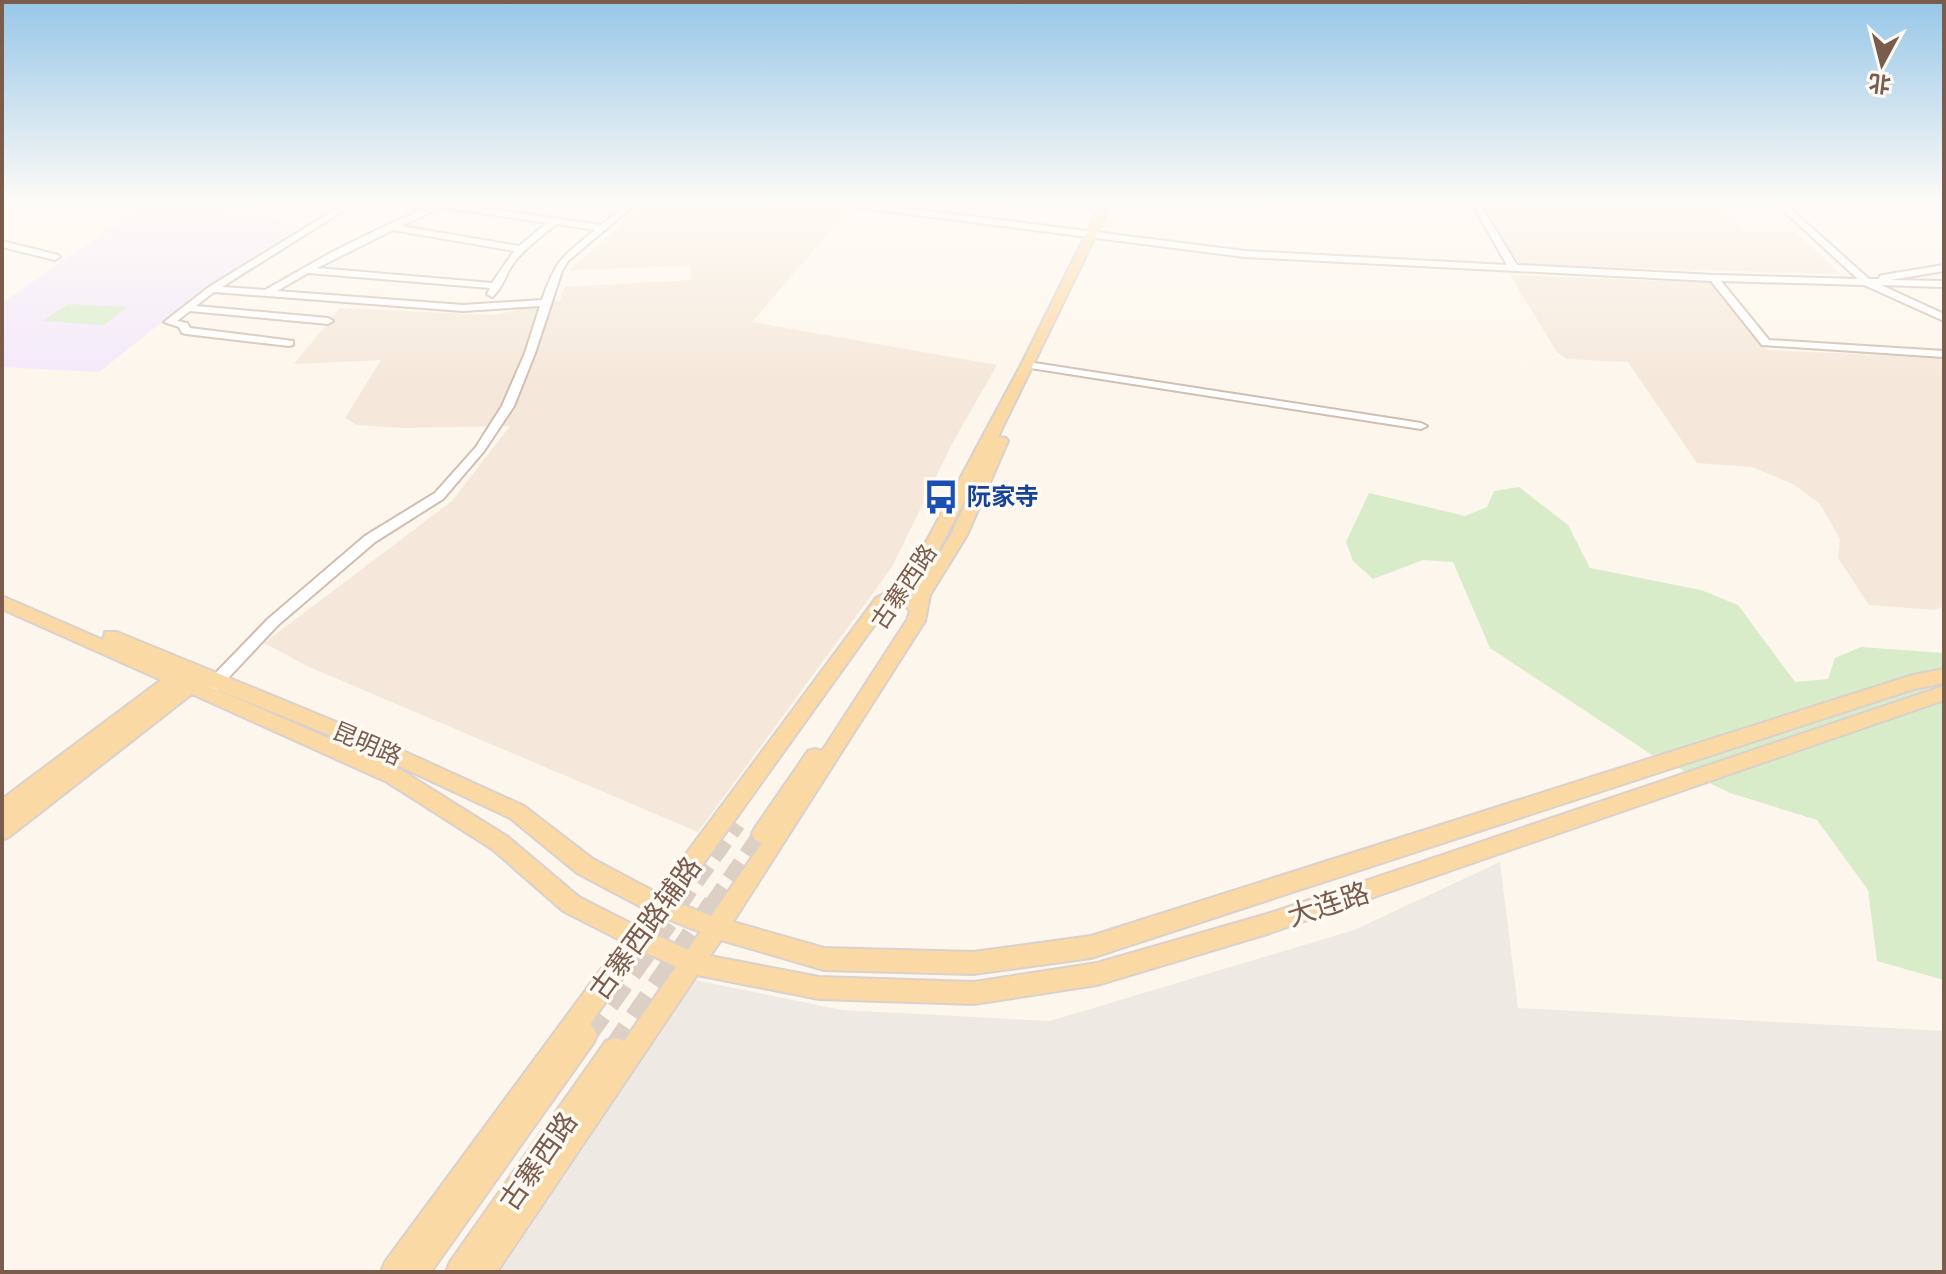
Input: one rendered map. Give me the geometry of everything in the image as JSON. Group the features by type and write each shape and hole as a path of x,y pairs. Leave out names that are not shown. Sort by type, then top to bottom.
{"main road":[{"name":"古寨西路","path":"736,823 959,535 1031,365 1079,263"},
{"name":"昆明路","path":"2,590 394,776 500,843 571,904 692,963"},
{"name":"古寨西路","path":"763,834 912,594"},
{"path":"480,1272 716,928 916,621 912,594"},
{"name":"古寨西路辅路","path":"395,1272 882,602 912,594"},
{"name":"昆明路","path":"2,602 196,681 361,740 517,812 585,866 662,907 716,928"},
{"name":"大连路","path":"716,928 824,959 973,963 1103,944 1453,834 1913,682 1944,676"},
{"path":"2,811 196,681"},
{"path":"2,831 196,681"},
{"name":"大连路","path":"692,963 819,988 974,993 1097,974 1267,924 1944,693"},
{"path":"414,1272 585,1034"},
{"name":"古寨西路","path":"460,1272 615,1050"}],"street":[{"path":"253,263 212,289 169,322 183,325 186,331 289,343"},
{"path":"266,293 318,263"},
{"path":"487,306 506,263"},
{"path":"196,681 273,622 370,539 439,496 480,449 508,406 563,263"},
{"path":"1440,263 1714,278 1944,284"},
{"path":"1511,263 1513,267"},
{"path":"1846,263 1868,283 1944,318"},
{"path":"1868,283 1886,276 1944,268"},
{"path":"306,270 496,286"},
{"path":"1714,278 1766,343 1944,354"},
{"path":"212,289 463,308 547,303"},
{"path":"189,308 328,321"},
{"path":"1031,365 1421,426"}],"shaded area":[{"path":"59,263 245,263 200,292 99,372 2,367 2,303"},
{"path":"577,263 802,263 752,322 997,365 952,444 892,567 698,832 309,667 264,643 452,501 510,426 403,428 357,425 345,418 381,360 294,364 340,308 494,315 560,301 564,287 692,280 689,266 569,270"},
{"path":"1829,263 1841,274 1520,265"},
{"path":"1510,275 1713,283 1760,345 1769,350 1944,358 1944,606 1935,610 1869,605 1838,558 1840,539 1820,504 1793,484 1752,467 1697,463 1628,362 1567,359 1557,352"},
{"path":"1500,862 1518,1008 1944,1031 1944,1272 491,1272 695,980 842,1010 1050,1021 1354,930"}],"green space":[{"path":"68,304 127,307 104,325 43,321"},
{"path":"1519,487 1568,525 1590,568 1701,590 1738,605 1795,682 1828,679 1835,658 1861,647 1944,653 1944,980 1877,961 1868,890 1817,820 1730,793 1652,755 1490,648 1453,562 1423,560 1373,579 1353,561 1346,542 1369,493 1465,516 1487,507 1494,491"}],"tunnel":[{"path":"677,905 736,823"},
{"path":"714,905 763,834"},
{"path":"585,1034 679,903"},
{"path":"615,1050 716,903"}],"place":[{"name":"阮家寺","path":"941,497"}]}
